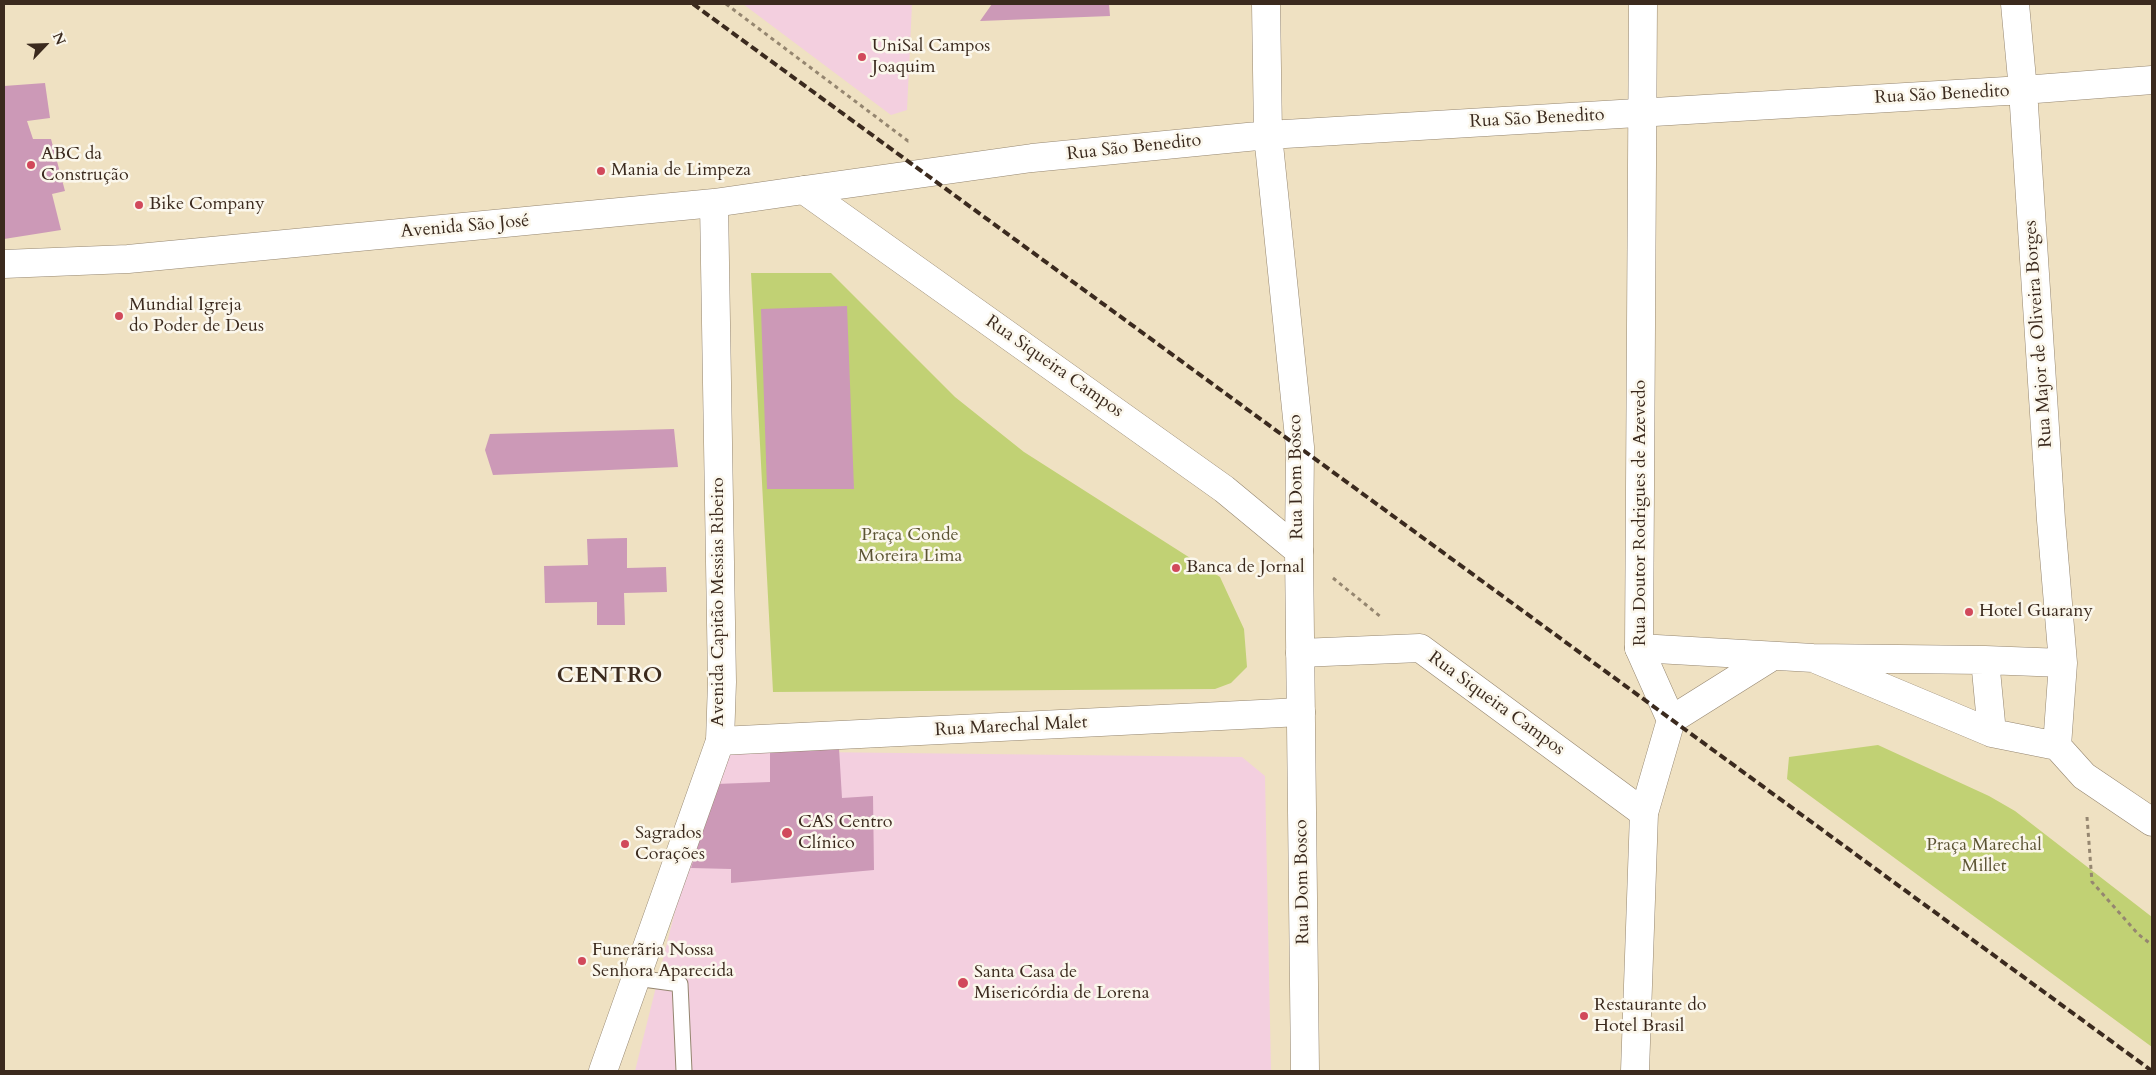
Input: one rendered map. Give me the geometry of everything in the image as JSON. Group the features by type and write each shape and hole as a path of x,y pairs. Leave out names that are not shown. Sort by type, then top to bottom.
{"street":[{"name":"Rua Dom Bosco","path":"1266,4 1268,135 1300,447 1298,550 1305,1071"},
{"name":"Rua Doutor Rodrigues de Azevedo","path":"1642,4 1639,648 1671,720"},
{"name":"Rua Major de Oliveira Borges","path":"2015,4 2023,90 2050,520 2063,663 2057,746"},
{"name":"Rua São Benedito","path":"924,173 1032,158 1268,135 2023,90 2152,80"},
{"name":"Avenida São José","path":"4,264 128,259 714,203 924,173"},
{"name":"Rua Siqueira Campos","path":"804,190 1224,489 1298,550"},
{"name":"Avenida Capitão Messias Ribeiro","path":"603,1071 720,741 721,662 714,203"},
{"name":"Rua Siqueira Campos","path":"1300,653 1420,648 1644,813"},
{"path":"1639,648 1813,658 2063,663"},
{"path":"1635,1071 1644,813 1671,720 1773,656"},
{"path":"1813,658 1992,733 2057,746 2084,776 2152,822"},
{"path":"1984,660 1992,733"},
{"name":"Rua Marechal Malet","path":"720,741 1301,712"}],"lane":[{"path":"636,978 680,984 684,1071"}],"path":[{"path":"726,4 908,141 917,140"},
{"path":"1298,550 1420,648"},
{"path":"2084,776 2092,882 2138,934 2152,945"}],"shaded area":[{"name":"UniSal Campos Joaquim","path":"743,4 912,4 907,110 891,115"},
{"name":"Santa Casa de Misericórdia de Lorena","path":"729,751 1242,757 1265,776 1271,1071 635,1071 679,895"}],"green space":[{"name":"Praça Conde Moreira Lima","path":"751,273 831,273 955,397 1024,452 1220,577 1244,629 1247,667 1231,683 1215,689 773,692"},
{"name":"Praça Marechal Millet","path":"1878,745 1989,796 2015,811 2152,917 2152,1047 1787,779 1789,757"}],"building":[{"path":"992,4 1109,4 1110,16 980,21"},
{"name":"ABC da Construção","path":"45,83 50,118 27,121 33,139 51,139 65,191 52,194 61,230 4,239 4,86"},
{"path":"847,306 854,489 767,489 761,309"},
{"path":"674,429 678,467 493,475 485,450 490,434"},
{"path":"627,538 627,568 666,567 667,592 624,593 625,625 597,625 597,602 545,603 544,566 588,565 587,539"},
{"name":"CAS Centro Clínico","path":"839,748 842,798 873,796 874,870 731,883 731,869 691,868 716,784 770,782 770,750"}],"railway":[{"path":"693,4 2152,1071"}],"place":[{"name":"UniSal Campos Joaquim","path":"862,57"},
{"name":"ABC da Construção","path":"31,165"},
{"name":"Mania de Limpeza","path":"601,171"},
{"name":"Bike Company","path":"139,205"},
{"name":"Mundial Igreja do Poder de Deus","path":"119,316"},
{"name":"Banca de Jornal","path":"1176,568"},
{"name":"Hotel Guarany","path":"1969,612"},
{"name":"CAS Centro Clínico","path":"787,833"},
{"name":"Sagrados Corações","path":"625,844"},
{"name":"Funerãria Nossa Senhora Aparecida","path":"582,961"},
{"name":"Santa Casa de Misericórdia de Lorena","path":"963,983"},
{"name":"Restaurante do Hotel Brasil","path":"1584,1016"}],"district":[{"name":"CENTRO","path":"610,677"}]}
